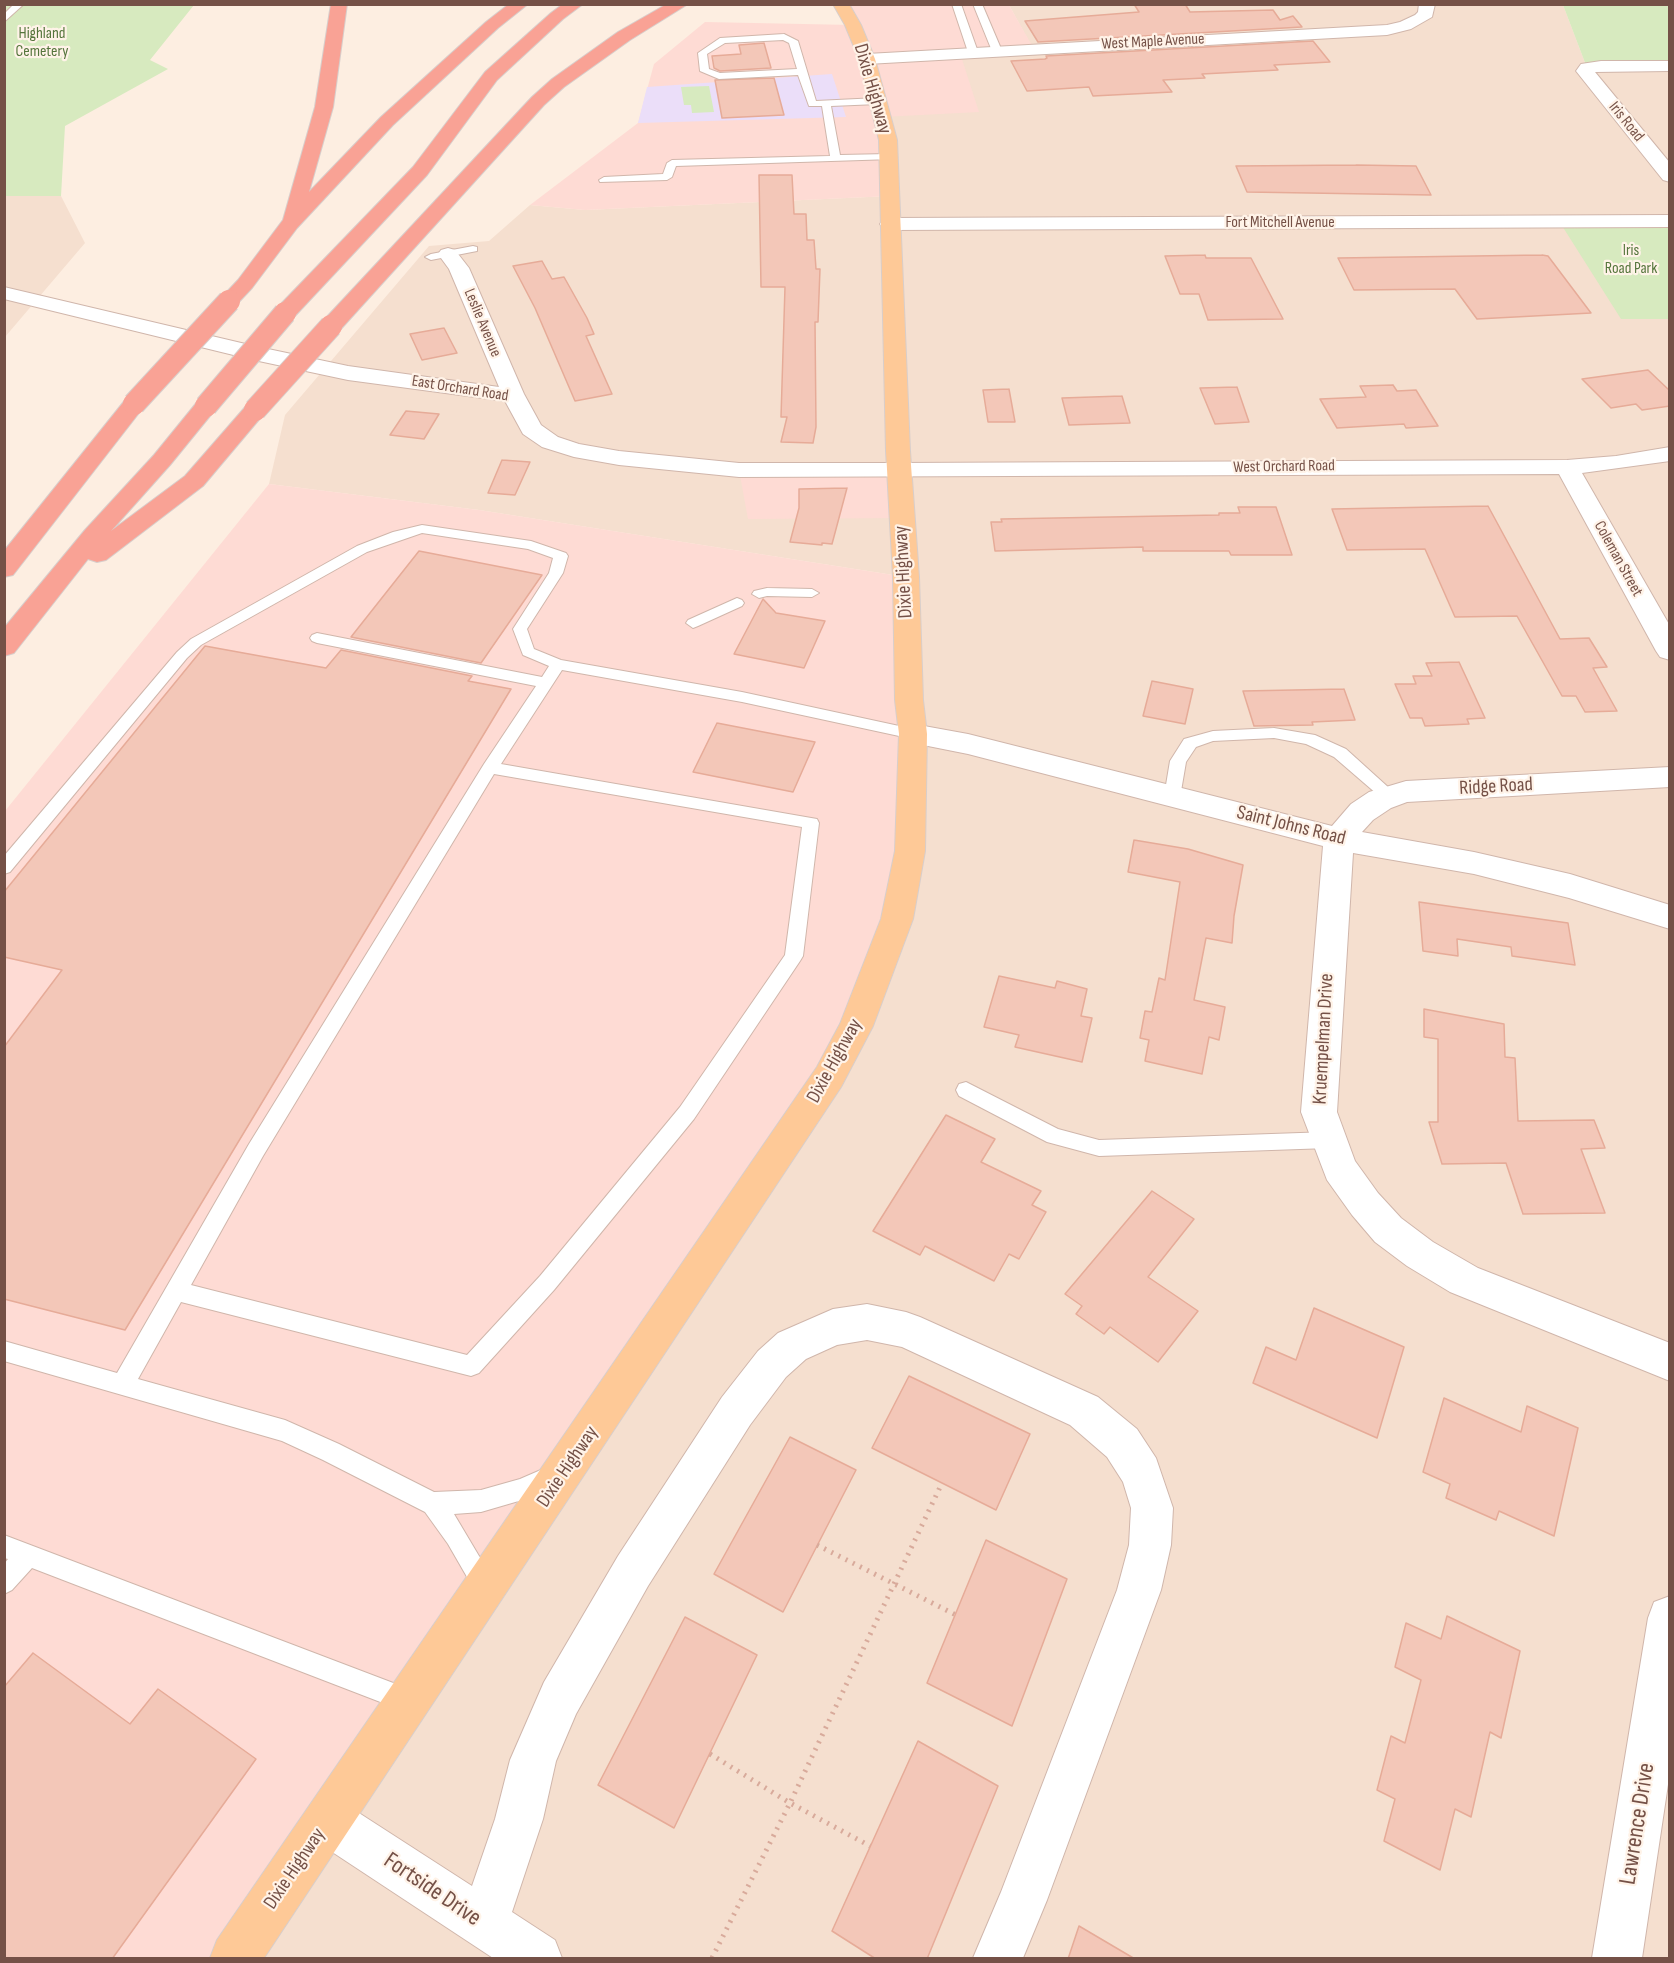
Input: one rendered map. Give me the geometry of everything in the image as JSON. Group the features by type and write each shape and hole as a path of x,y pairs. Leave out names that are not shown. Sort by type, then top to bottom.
{"highway":[{"path":"290,224 324,107 339,4"},
{"path":"4,569 134,404 245,284 290,224 387,121 492,26 520,4"},
{"path":"4,647 94,535 162,460 285,313 420,171 492,76 557,16 575,4"},
{"path":"52,588 194,481 330,326 545,95 624,36 680,4"}],"main road":[{"name":"Dixie Highway","path":"235,1959 810,1106 856,1026 897,920 910,851 913,734 909,700 906,577 899,470 888,140 867,58 841,4"}],"street":[{"name":"West Maple Avenue","path":"867,58 1387,30 1405,26 1421,18 1425,14 1426,4"},
{"name":"Iris Road","path":"1670,66 1587,68 1585,71 1670,176"},
{"name":"Fort Mitchell Avenue","path":"890,224 1670,221"},
{"name":"Leslie Avenue","path":"440,256 459,268 513,394"},
{"name":"East Orchard Road","path":"4,293 254,353 348,373 513,394 531,429 550,442 574,450 619,458 739,470 899,470"},
{"name":"West Orchard Road","path":"899,470 1567,466 1616,463 1670,454"},
{"name":"Coleman Street","path":"1567,466 1670,651"},
{"name":"Saint Johns Road","path":"913,734 968,744 1339,839 1485,866 1570,886 1670,917"},
{"name":"Ridge Road","path":"1339,839 1362,812 1380,800 1406,792 1670,777"},
{"name":"Kruempelman Drive","path":"1339,839 1319,1112 1340,1169 1365,1204 1388,1230 1420,1254 1464,1280 1670,1362"},
{"path":"483,1924 519,1819 533,1760 560,1698 633,1571 736,1411 772,1364 792,1346 833,1327 867,1322 906,1330 1084,1411 1122,1443 1141,1473 1152,1508 1150,1545 1139,1590 1023,1900 998,1959"},
{"name":"Lawrence Drive","path":"1617,1959 1670,1618"},
{"name":"Fortside Drive","path":"328,1821 537,1959"}],"lane":[{"path":"4,19 20,4"},
{"path":"956,4 973,52"},
{"path":"977,4 997,51"},
{"path":"802,72 730,72 719,76 705,71 702,57 703,53 723,40 732,43 774,36 793,41 812,104 878,101"},
{"path":"826,103 835,158"},
{"path":"604,180 667,177 672,163 889,157"},
{"path":"440,256 473,249"},
{"path":"4,868 175,663 196,642 362,549 398,535 422,530 531,545 561,556 556,573 520,629 528,652 558,664 742,697 913,734"},
{"path":"759,594 767,592 812,594"},
{"path":"693,623 737,603"},
{"path":"317,638 545,683"},
{"path":"123,1384 256,1150 490,768 558,664"},
{"path":"1172,797 1178,761 1190,743 1213,736 1274,733 1309,739 1340,753 1391,796"},
{"path":"177,1291 471,1366 547,1283 687,1113 794,956 811,823 490,768"},
{"path":"966,1090 1054,1136 1099,1148 1329,1140"},
{"path":"4,1351 285,1431 433,1504 456,1536 486,1588"},
{"path":"433,1504 481,1501 521,1490 566,1470"},
{"path":"4,1546 410,1701"},
{"path":"4,1582 28,1555"}],"path":[{"path":"712,1959 790,1803 942,1483"},
{"path":"817,1545 956,1615"},
{"path":"710,1754 790,1803 870,1846"}],"shaded area":[{"path":"841,5 1009,5 1034,49 960,53 979,112 882,117 891,196 585,210 530,205 638,123 654,64 705,22 852,25"},
{"path":"1009,5 1563,5 1587,68 1669,66 1669,1958 235,1958 410,1702 906,577 479,510 269,484 285,415 429,246 489,241 530,205 585,210 890,196 882,117 960,53 1033,49"},
{"path":"832,74 846,117 638,123 647,87"},
{"path":"5,196 61,196 85,243 5,337"},
{"path":"739,470 899,470 901,518 748,519"},
{"path":"269,484 479,510 906,577 910,851 856,1026 410,1702 235,1958 5,1958 5,811"}],"green space":[{"name":"Highland Cemetery","path":"4,5 194,5 150,60 168,69 65,126 61,196 5,196"},
{"path":"1563,5 1669,5 1669,66 1587,68"},
{"path":"709,86 714,112 692,113 691,105 684,105 681,87"},
{"name":"Iris Road Park","path":"1559,221 1669,221 1669,319 1621,319"}],"building":[{"path":"1134,4 1185,4 1190,12 1273,10 1280,20 1293,16 1302,27 1038,42 1025,21 1139,12"},
{"path":"1313,41 1330,62 1274,65 1278,70 1202,74 1205,78 1163,80 1172,92 1093,96 1089,87 1027,91 1011,61 1045,59 1046,56"},
{"path":"764,43 771,68 720,71 714,68 712,56 741,54 739,45"},
{"path":"774,78 784,115 722,118 715,80"},
{"path":"1236,166 1416,166 1431,195 1247,192"},
{"path":"759,175 792,175 794,214 806,214 807,240 814,240 816,269 820,269 818,322 815,322 816,427 813,443 781,442 787,417 781,417 785,287 761,287"},
{"path":"1205,255 1206,258 1251,258 1283,319 1208,320 1199,294 1180,294 1165,256"},
{"path":"1548,256 1591,313 1477,319 1455,289 1354,290 1338,258"},
{"path":"542,261 552,279 564,277 587,318 594,334 586,336 612,394 575,401 535,308 513,266"},
{"path":"444,328 457,353 422,360 410,334"},
{"path":"1648,370 1670,391 1670,406 1642,410 1636,404 1611,408 1582,379"},
{"path":"1393,385 1397,391 1416,390 1438,426 1406,428 1404,424 1337,428 1320,399 1366,397 1360,386"},
{"path":"1237,387 1249,422 1215,424 1200,388"},
{"path":"1009,389 1015,422 988,422 983,390"},
{"path":"1122,396 1130,423 1069,425 1062,398"},
{"path":"406,411 439,414 424,439 390,435"},
{"path":"502,460 530,462 515,495 488,493"},
{"path":"847,488 832,544 790,542 799,508 799,489"},
{"path":"1488,506 1560,639 1589,638 1607,667 1593,668 1617,711 1585,712 1576,696 1562,696 1517,616 1455,617 1425,549 1347,550 1332,509"},
{"path":"1238,507 1276,507 1292,555 1231,555 1229,551 1143,551 1143,547 995,551 991,522 1002,522 1001,519 1219,515 1219,513 1240,513"},
{"path":"419,551 542,575 481,663 351,637"},
{"path":"763,599 776,613 825,621 804,668 734,654"},
{"path":"205,646 326,668 341,650 472,676 468,681 511,689 125,1330 4,1299 4,1047 62,970 4,957 4,892"},
{"path":"1459,662 1485,718 1467,719 1469,724 1425,726 1422,718 1410,718 1395,684 1416,684 1413,676 1432,676 1426,663"},
{"path":"1152,681 1193,689 1185,724 1143,716"},
{"path":"1344,689 1355,720 1312,722 1313,725 1254,726 1243,691"},
{"path":"717,723 815,742 793,792 693,772"},
{"path":"1134,840 1188,849 1243,865 1232,943 1206,938 1194,1000 1225,1007 1219,1040 1209,1037 1202,1074 1145,1061 1149,1040 1140,1038 1145,1011 1152,1012 1159,978 1165,980 1180,882 1128,872"},
{"path":"1419,902 1568,923 1575,965 1512,956 1511,947 1457,939 1458,956 1423,951"},
{"path":"999,976 1055,988 1057,981 1087,989 1081,1016 1092,1018 1082,1062 1015,1047 1019,1035 984,1027"},
{"path":"1424,1009 1504,1024 1505,1057 1515,1058 1518,1121 1594,1120 1605,1148 1581,1149 1605,1213 1523,1214 1506,1163 1442,1164 1429,1122 1438,1122 1438,1039 1424,1037"},
{"path":"946,1115 995,1139 981,1162 1041,1191 1032,1205 1046,1212 1019,1259 1009,1254 994,1281 925,1246 920,1255 873,1231"},
{"path":"1152,1191 1194,1219 1148,1277 1198,1311 1158,1362 1110,1327 1104,1334 1076,1314 1082,1306 1065,1294"},
{"path":"1314,1308 1404,1347 1377,1438 1253,1383 1266,1347 1296,1360"},
{"path":"909,1376 1030,1434 996,1510 872,1448"},
{"path":"1444,1398 1521,1432 1527,1406 1578,1428 1554,1536 1499,1511 1496,1520 1446,1498 1450,1484 1423,1472"},
{"path":"790,1437 856,1470 783,1612 714,1574"},
{"path":"986,1540 1067,1579 1012,1726 927,1683"},
{"path":"1447,1616 1520,1651 1501,1738 1490,1732 1471,1817 1455,1809 1440,1870 1384,1841 1395,1799 1377,1790 1391,1736 1405,1743 1421,1680 1395,1667 1406,1623 1441,1639"},
{"path":"685,1617 757,1655 674,1828 598,1785"},
{"path":"33,1653 130,1724 158,1689 256,1759 112,1959 4,1959 4,1687"},
{"path":"918,1741 998,1786 927,1959 876,1959 832,1931"},
{"path":"1079,1926 1135,1959 1068,1959"}]}
